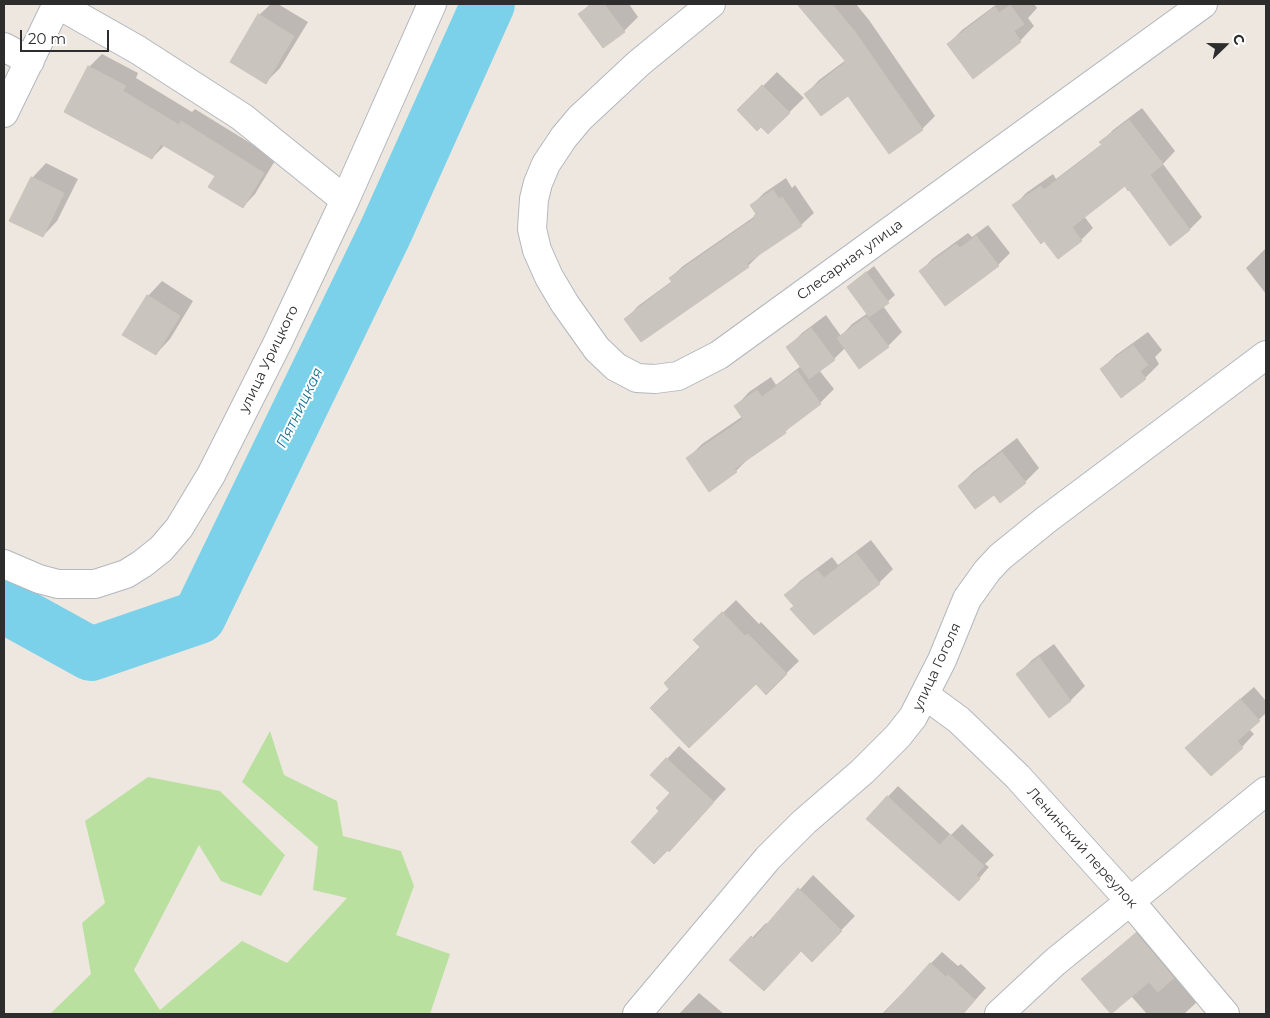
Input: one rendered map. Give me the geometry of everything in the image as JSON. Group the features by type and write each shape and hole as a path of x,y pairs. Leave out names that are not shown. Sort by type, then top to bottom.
{"street":[{"path":"4,113 57,4 138,50 242,117 345,200"},
{"name":"улица Урицкого","path":"4,564 39,579 58,584 95,584 126,574 161,549 179,528 211,475 278,342 345,200 432,4"},
{"name":"Слесарная улица","path":"711,4 689,20 632,69 580,118 564,137 546,164 534,199 532,229 537,250 549,277 569,310 597,349 616,367 637,378 655,379 678,376 719,354 1203,4"},
{"path":"4,47 30,61"},
{"name":"улица Гоголя","path":"637,1014 768,858 804,822 862,771 898,736 913,717 925,696 967,599 987,571 1000,557 1047,519 1266,355"},
{"name":"Ленинский переулок","path":"925,696 959,720 989,747 1130,901 1225,1014"},
{"path":"999,1014 1055,962 1266,791"}],"green space":[{"path":"270,731 284,775 337,801 343,836 401,851 414,886 396,935 450,954 430,1014 50,1014 91,974 82,923 105,903 85,821 148,777 220,791 285,855 261,896 221,881 199,845 134,970 160,1010 242,941 287,963 347,898 313,890 318,847 242,782"}],"building":[{"path":"592,4 604,4 625,32 603,48 578,14"},
{"path":"797,4 832,4 856,33 923,130 889,154 848,96 821,116 804,94 846,62"},
{"path":"1010,5 1024,24 1014,31 1021,42 973,79 947,44 995,7 999,13"},
{"path":"258,14 294,36 266,84 230,62"},
{"path":"88,66 126,86 123,91 179,125 181,121 264,173 243,208 208,187 215,176 161,144 152,159 64,112"},
{"path":"762,85 790,113 768,134 761,127 757,131 737,110"},
{"path":"1129,120 1163,164 1150,175 1190,230 1170,246 1125,186 1072,227 1082,241 1058,259 1044,241 1041,244 1012,205 1041,186 1044,190 1102,145 1099,142"},
{"path":"31,177 64,193 43,237 9,221"},
{"path":"773,190 779,199 782,197 802,226 747,263 749,267 641,342 624,319 672,282 669,278 755,218 756,214 750,205"},
{"path":"976,236 999,266 945,306 919,271 956,244 960,248"},
{"path":"866,272 889,303 869,317 847,287"},
{"path":"147,295 180,316 156,355 122,335"},
{"path":"866,317 889,347 859,369 837,338"},
{"path":"811,328 835,360 809,379 786,347"},
{"path":"1133,345 1148,365 1140,371 1146,379 1121,398 1100,369"},
{"path":"797,371 821,404 785,431 786,433 734,469 737,472 709,492 686,458 743,419 734,406 757,390 762,397"},
{"path":"1002,452 1026,483 1000,503 994,495 975,509 958,486"},
{"path":"856,553 880,584 814,635 790,609 794,606 784,595 817,570 824,578"},
{"path":"722,612 745,636 748,634 787,674 766,695 756,684 689,748 650,708 669,689 664,683 700,647 693,640"},
{"path":"1039,657 1071,701 1049,718 1016,674"},
{"path":"1240,699 1260,721 1237,741 1243,748 1211,776 1185,748"},
{"path":"666,758 714,802 669,852 668,850 654,864 631,842 659,811 656,808 670,793 650,775"},
{"path":"887,796 940,845 950,834 984,866 976,875 980,879 959,901 866,819"},
{"path":"798,888 842,931 812,962 801,951 764,991 729,960 751,936 754,939"},
{"path":"1136,933 1174,978 1158,992 1149,982 1111,1014 1081,979"},
{"path":"930,963 946,977 948,975 975,1000 963,1014 884,1014"}],"waterway":[{"name":"Пятницкая","path":"4,606 91,654 199,617 385,233 488,4"}]}
